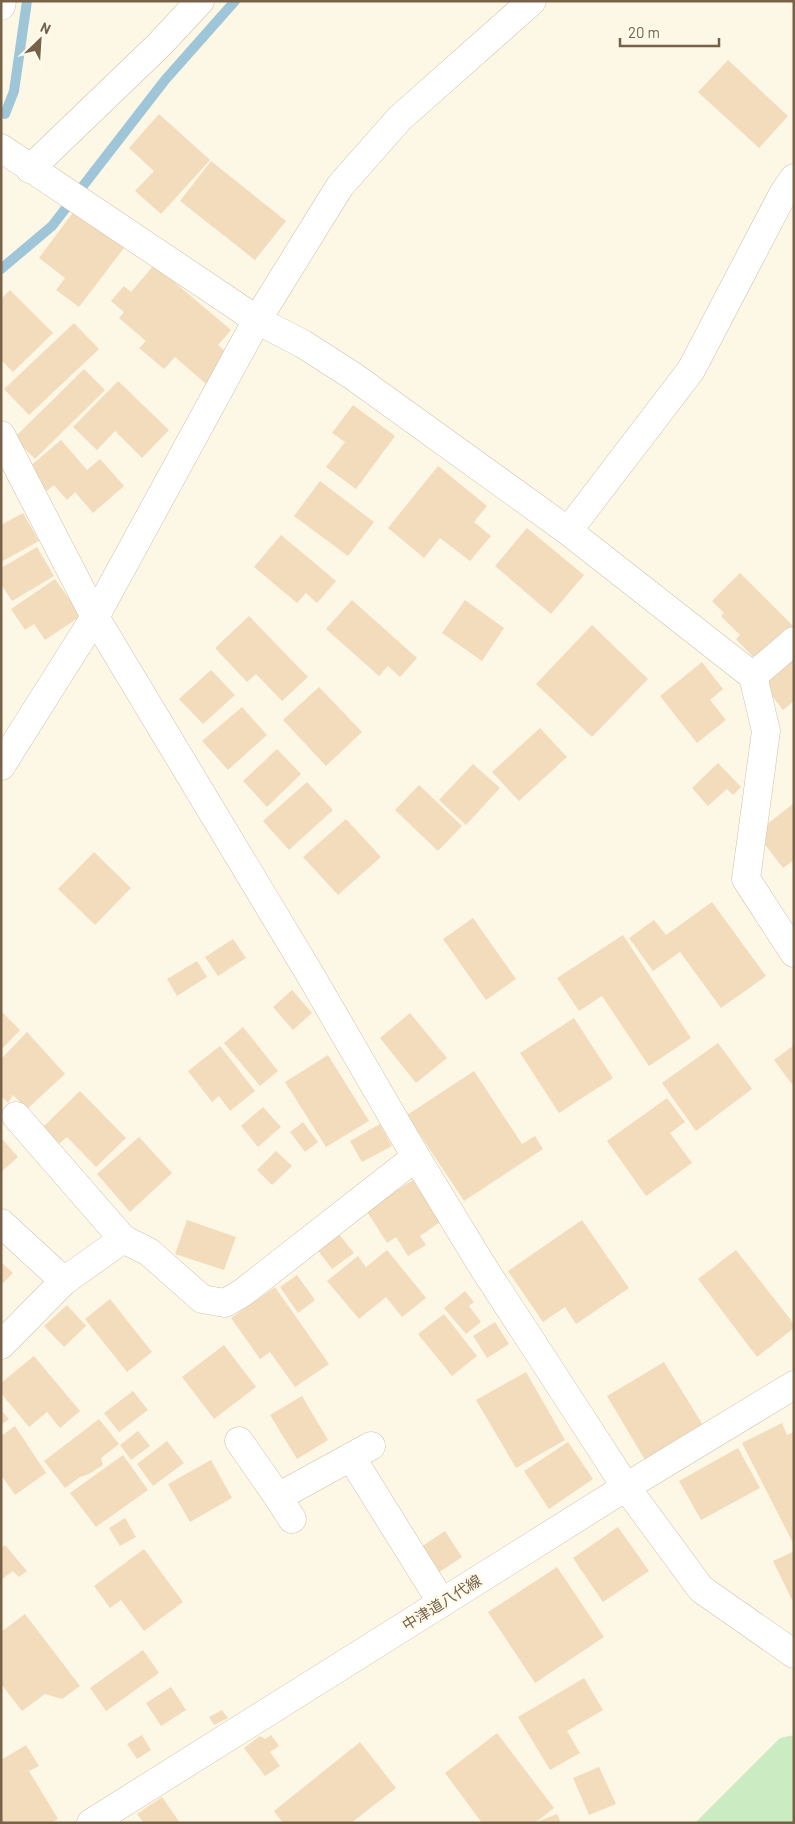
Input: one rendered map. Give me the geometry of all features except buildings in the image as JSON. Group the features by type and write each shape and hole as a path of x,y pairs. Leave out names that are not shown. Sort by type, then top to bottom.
{"street":[{"path":"1,6 2,1"},
{"path":"30,169 160,45 200,1"},
{"path":"1,766 95,617 257,320 340,186 400,118 532,1"},
{"path":"1,148 257,320 303,344 354,376 568,531 753,676 766,731 746,879 794,953"},
{"path":"568,531 691,370 783,194 794,178"},
{"path":"1,435 95,617 311,976 416,1157 481,1264 626,1487 701,1589 794,1654"},
{"path":"753,676 794,641"},
{"path":"16,1116 123,1239 148,1252 202,1299 225,1303 242,1293 416,1157"},
{"path":"1,1224 64,1281"},
{"path":"1,1345 64,1281 123,1239"},
{"name":"中津道八代線","path":"91,1823 626,1487 794,1385"},
{"path":"239,1441 285,1508 361,1451 442,1603"}],"green space":[{"path":"794,1735 794,1823 695,1823 780,1738"}],"waterway":[{"path":"5,114 14,91 27,1"},
{"path":"1,269 52,226 165,80 235,1"}]}
